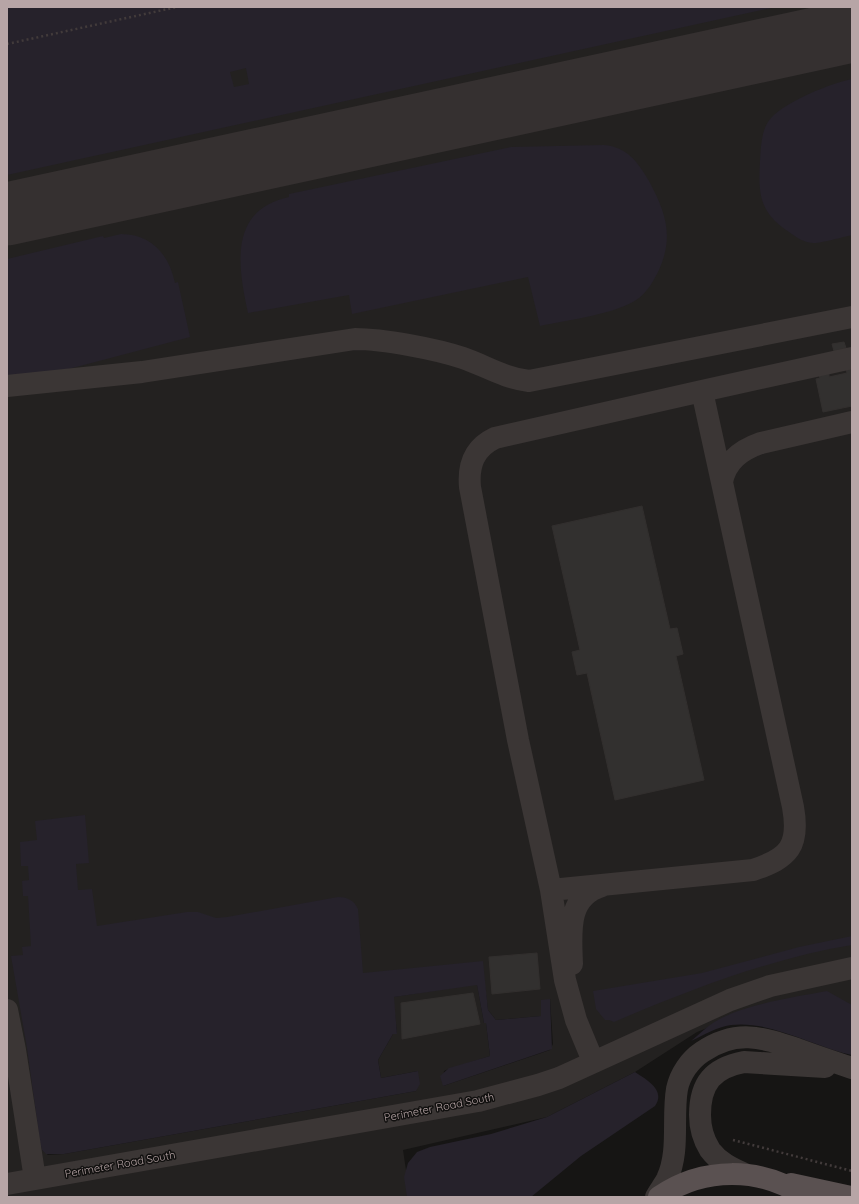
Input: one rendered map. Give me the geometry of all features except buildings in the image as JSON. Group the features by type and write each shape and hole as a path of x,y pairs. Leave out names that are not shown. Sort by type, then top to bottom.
{"main road":[{"path":"659,1197 671,1188 697,1178 723,1173 745,1174 851,1197"},
{"path":"766,1179 786,1186 805,1197"}],"street":[{"path":"7,386 135,373 355,339 380,341 444,354 469,361 513,379 529,381 852,317"},
{"path":"593,1062 574,1013 565,980 551,890 518,740 470,487 471,463 483,445 503,436 852,358"},
{"path":"551,890 753,870 781,858 787,852 795,838 796,830 793,807 702,391"},
{"path":"722,482 725,471 732,461 748,448 761,443 852,422"},
{"path":"574,1013 572,958 574,911 583,896 593,889 606,885"},
{"name":"Perimeter Road South","path":"7,1184 478,1101 548,1082 730,1000 770,986 852,968"},
{"path":"7,1010 35,1179"},
{"path":"656,1197 667,1179 673,1159 676,1100 680,1078 688,1065 698,1055 712,1045 729,1038 759,1037 776,1041 852,1069"},
{"path":"745,1174 722,1162 710,1149 704,1138 700,1121 700,1102 702,1092 709,1080 720,1070 744,1062 852,1069"}],"path":[{"path":"7,44 177,7"},
{"path":"729,1138 852,1171"}],"shaded area":[{"path":"7,7 852,7 852,1014 737,1016 697,1032 635,1072 547,1117 403,1150 410,1197 7,1197","holes":["483,971 488,1010 496,1020 542,1016 550,999 553,1044 550,1050 443,1086 444,1071 490,1056 486,1023 484,1023 477,984 393,997 397,1033 393,1034 378,1060 381,1078 418,1071 416,1091 64,1154 48,1155 42,1150 35,1103 387,981"]},
{"path":"7,7 776,7 7,175","holes":["246,68 249,84 234,87 230,72"]},
{"path":"852,79 852,235 818,243 807,242 797,238 779,225 772,218 763,202 759,174 763,133 771,118 787,106 821,89"},
{"path":"612,146 625,152 641,168 660,204 666,225 666,246 664,258 659,270 645,292 630,304 592,316 540,326 528,277 352,314 349,295 248,313 244,295 240,260 242,243 247,227 255,214 269,204 289,197 289,194 511,147"},
{"path":"121,234 132,235 150,242 163,255 175,283 178,282 190,337 61,371 7,376 7,259 103,236 104,238"},
{"path":"85,815 89,863 76,864 78,890 92,889 97,926 187,912 198,912 216,918 227,917 338,897 344,898 352,901 358,909 363,973 483,961 488,1010 496,1020 541,1016 541,1000 550,999 552,1049 443,1086 440,1076 449,1068 490,1056 486,1023 484,1023 477,985 394,997 397,1034 393,1034 378,1060 381,1078 418,1071 420,1084 416,1091 64,1154 46,1154 42,1150 40,1142 27,1048 11,956 23,955 22,947 31,946 28,896 23,896 22,881 29,880 28,866 21,866 20,842 37,840 35,821"},
{"path":"852,936 852,945 792,958 731,976 614,1022 605,1020 596,1009 593,991 702,973 799,947"},
{"path":"827,991 852,1005 852,1055 761,1026 731,1025 691,1041 714,1022 729,1014 756,1005"},
{"path":"635,1072 650,1082 657,1090 658,1100 655,1106 581,1156 531,1197 407,1197 404,1177 408,1163 417,1152 430,1147 491,1134 547,1117"}],"taxiway":[{"path":"7,214 852,31"}]}
